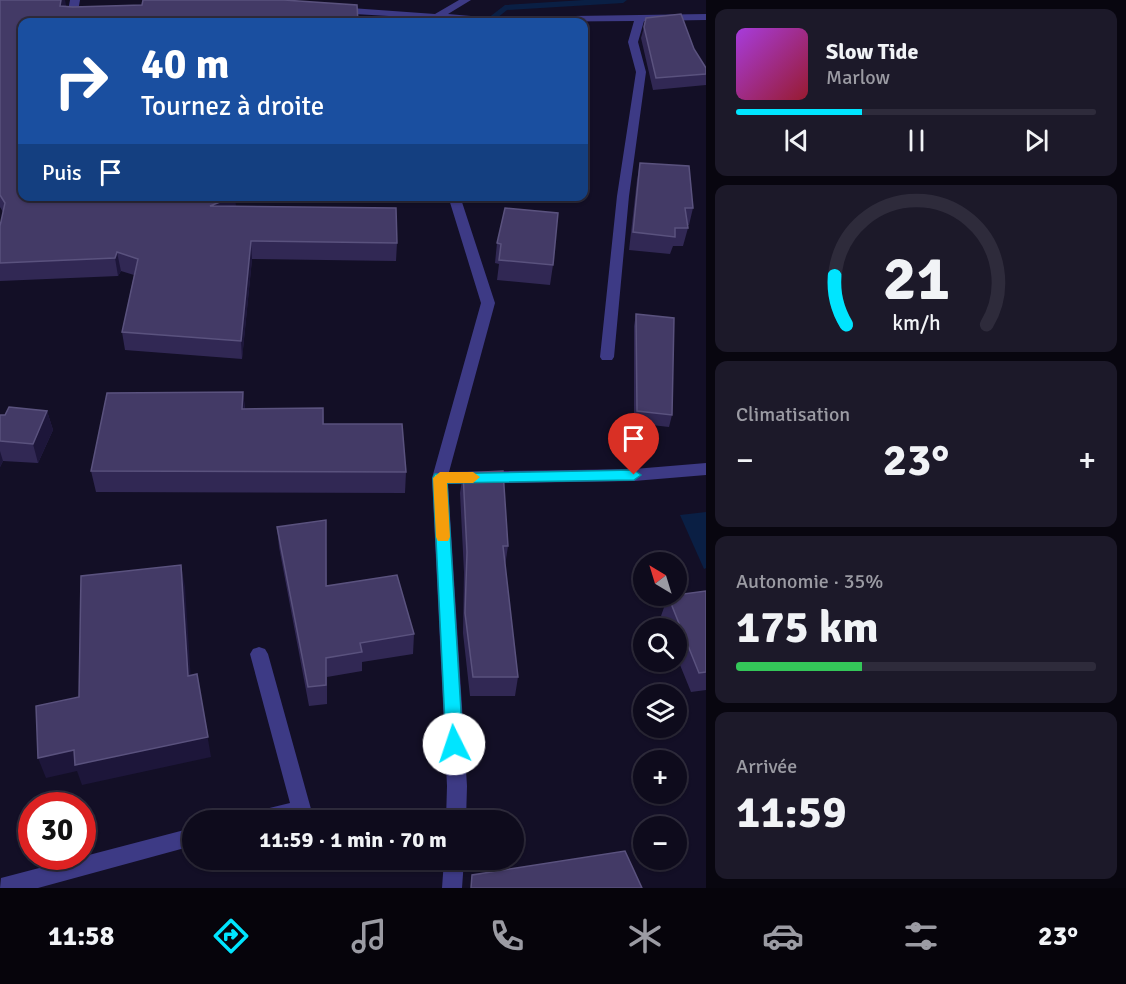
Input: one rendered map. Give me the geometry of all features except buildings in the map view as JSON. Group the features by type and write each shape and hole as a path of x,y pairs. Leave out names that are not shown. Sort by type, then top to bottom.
{"street":[{"path":"72,18 75,0"},
{"path":"436,17 466,0"},
{"path":"330,10 454,18"},
{"path":"588,20 706,18"},
{"path":"607,357 623,196 641,72 633,42 639,20"},
{"path":"456,201 488,303 440,478 458,786 457,810"},
{"path":"440,478 634,475 706,469"},
{"path":"258,654 301,808 294,810"},
{"path":"1,888 182,840"},
{"path":"452,888 453,870"}],"water":[{"path":"706,512 706,568 704,569 680,515"}],"waterway":[{"path":"492,18 505,8 623,0"}],"slow traffic":[{"path":"443,537 440,478 473,477"}],"route":[{"path":"454,744 440,478 634,475"}]}
